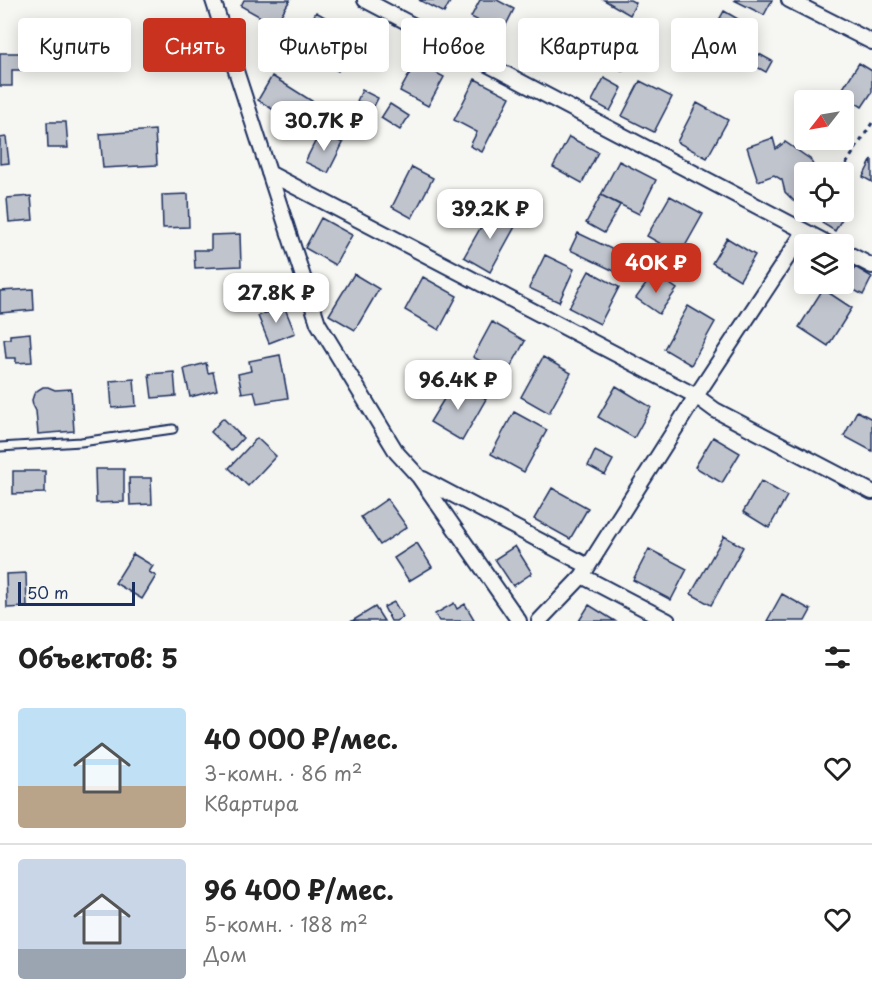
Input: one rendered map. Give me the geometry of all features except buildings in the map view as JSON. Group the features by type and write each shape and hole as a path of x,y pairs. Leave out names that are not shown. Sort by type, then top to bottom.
{"street":[{"path":"213,0 318,323 397,453 419,477 519,621"},
{"path":"365,0 808,234"},
{"path":"789,0 872,42"},
{"path":"269,173 696,396 715,410 872,492"},
{"path":"539,621 585,571 804,232"},
{"path":"854,257 872,266"},
{"path":"419,477 668,621"}],"lane":[{"path":"0,447 81,442 173,429"}],"path":[{"path":"847,162 872,123"}]}
